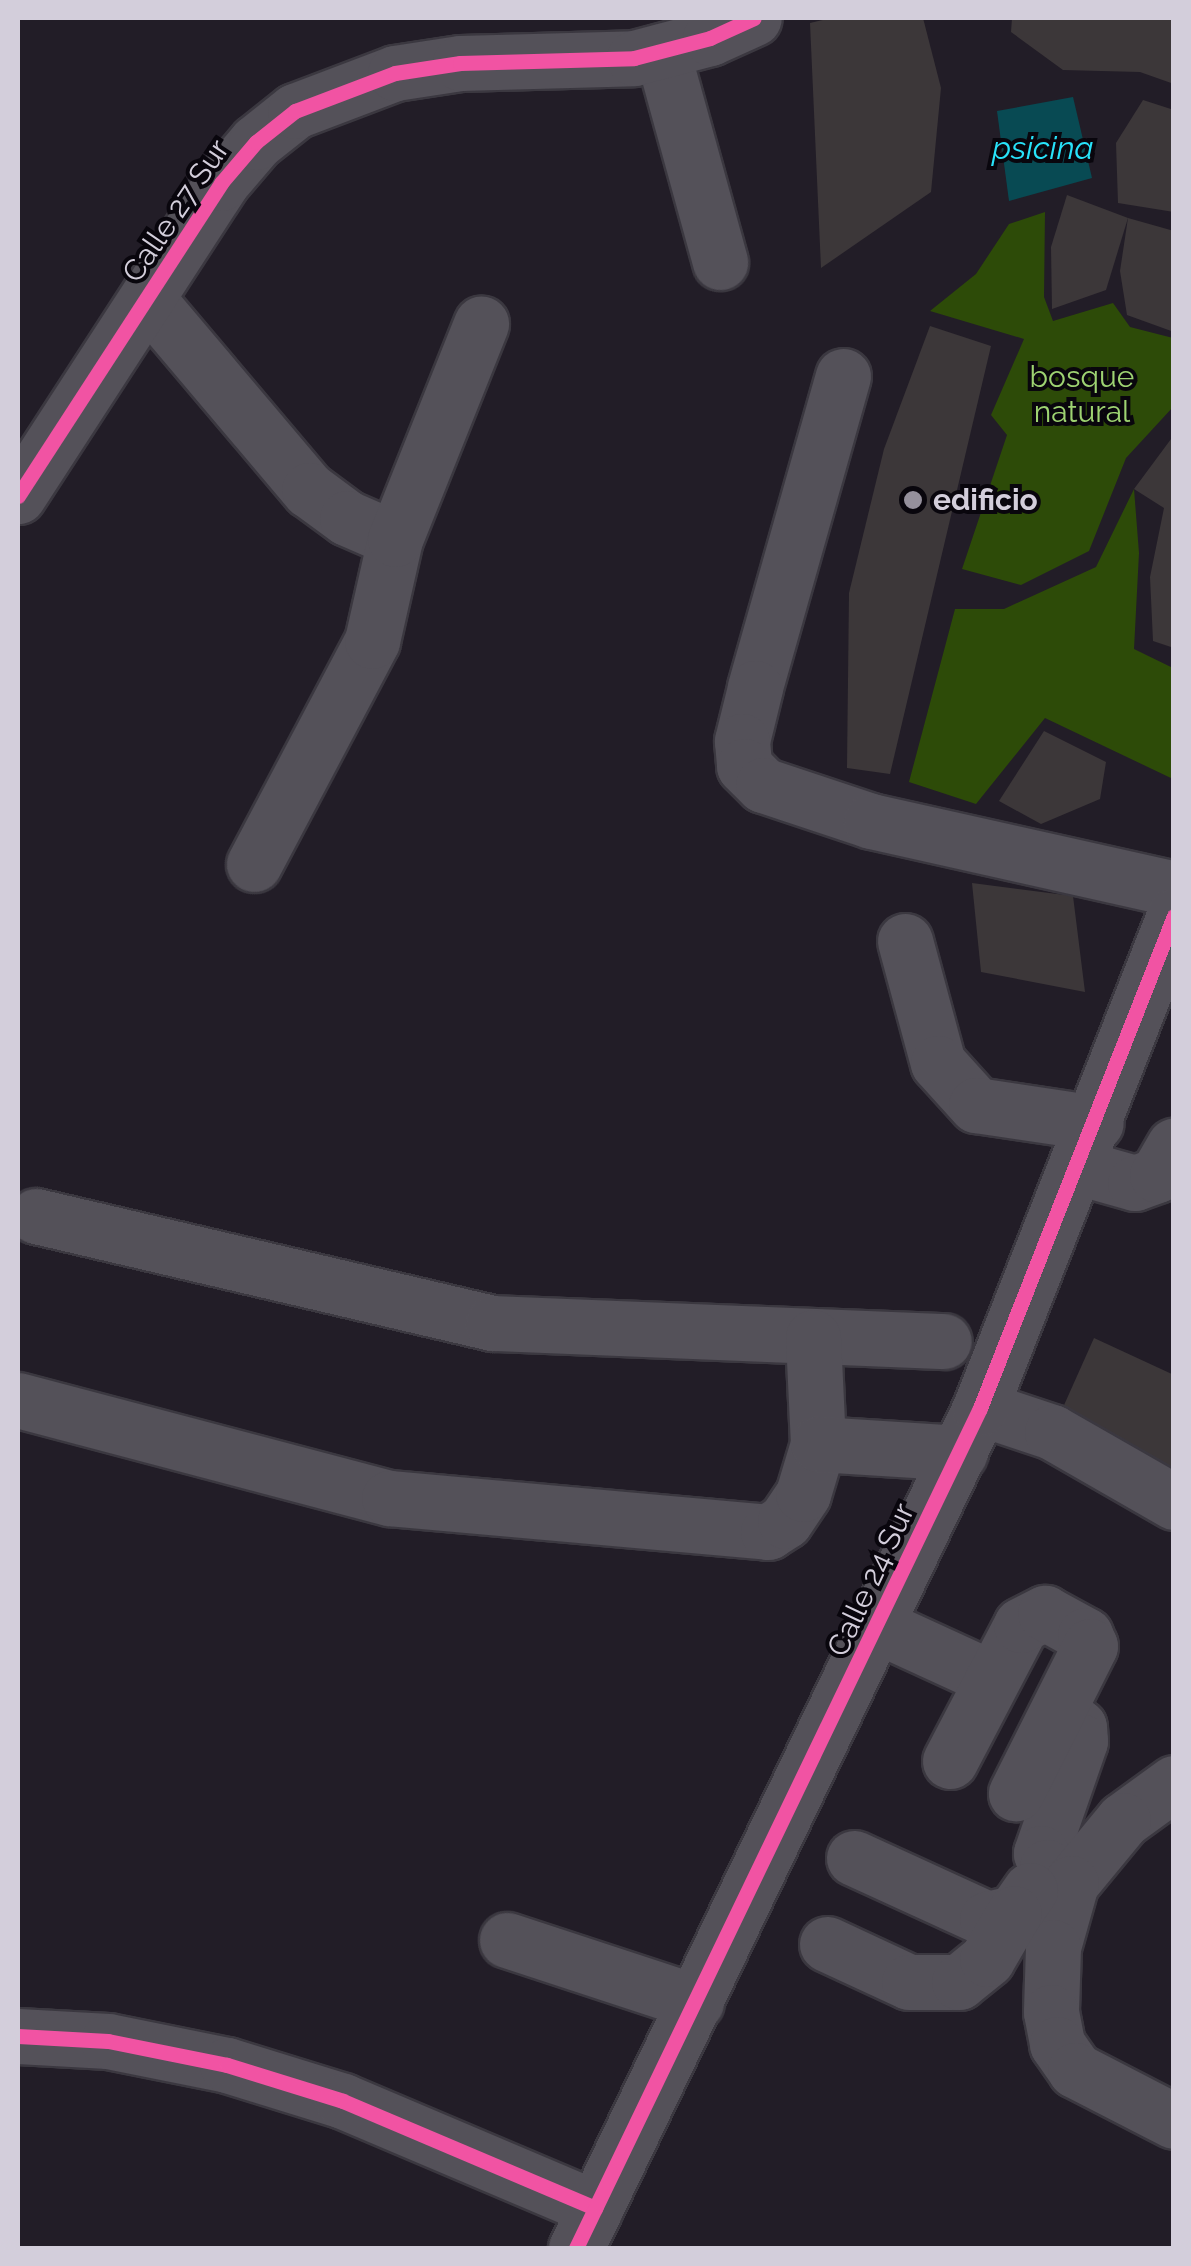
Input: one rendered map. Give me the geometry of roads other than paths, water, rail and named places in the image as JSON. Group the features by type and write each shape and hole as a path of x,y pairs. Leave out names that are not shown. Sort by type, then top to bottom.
{"street":[{"name":"Calle 27 Sur","path":"18,496 150,301 221,183 295,111 395,73 461,40 563,64 662,51 754,18"},
{"path":"662,51 720,262"},
{"path":"150,301 309,490 346,518 395,540"},
{"path":"254,864 358,673 395,540 481,324"},
{"path":"843,376 755,688 742,740 744,766 764,785 872,821 1174,890"},
{"name":"Calle 24 Sur","path":"586,2236 880,1627 970,1431 1087,1145 1174,916"},
{"path":"904,941 938,1063 976,1106 1087,1145 1135,1183 1157,1175 1174,1145"},
{"path":"36,1216 493,1323 944,1341"},
{"path":"18,1400 389,1498 768,1532 785,1521 802,1494 818,1444 813,1337"},
{"path":"818,1444 970,1431 1052,1432 1174,1502"},
{"path":"950,1761 989,1677 1020,1625 1045,1613 1084,1635 1090,1646 1062,1714 1016,1793"},
{"path":"880,1627 989,1677"},
{"path":"1062,1714 1079,1726 1080,1741 1040,1853 1059,1875 1054,1946 1057,2044 1074,2070 1174,2121"},
{"path":"827,1944 909,1982 959,1982 987,1960 1014,1912 1123,1820 1174,1783"},
{"path":"854,1858 986,1919 1014,1912"},
{"path":"506,1940 696,2002"},
{"path":"18,2036 108,2041 227,2065 343,2102 586,2236"}],"water":[{"name":"psicina","path":"1073,97 1092,178 1009,201 997,111"}],"place":[{"name":"edificio","path":"913,500"}],"park label":[{"name":"bosque natural","path":"1082,394"}]}
